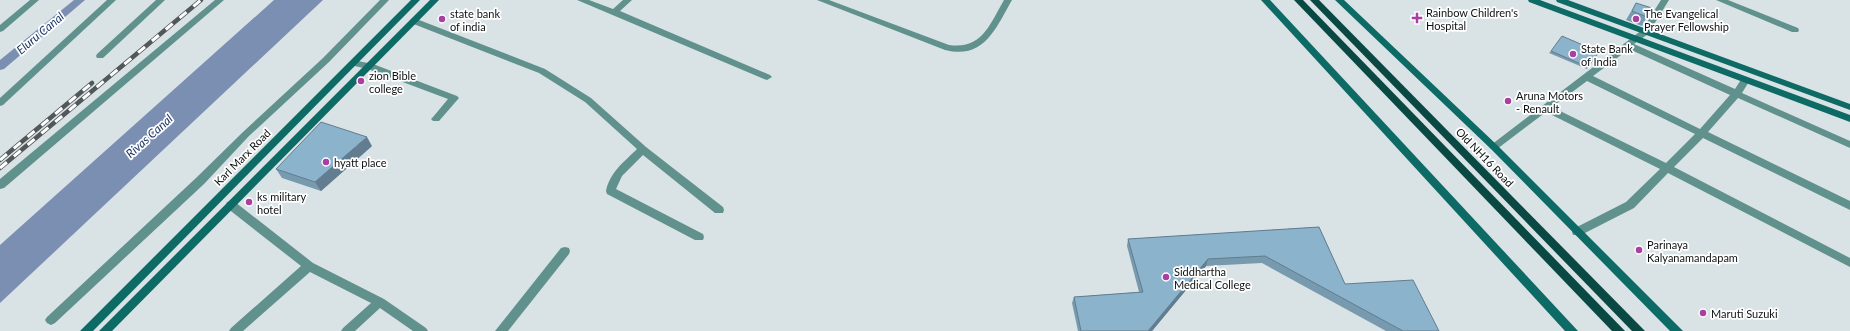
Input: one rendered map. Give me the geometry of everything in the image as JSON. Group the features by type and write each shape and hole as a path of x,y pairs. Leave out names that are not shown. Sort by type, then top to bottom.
{"main road":[{"path":"1298,0 1619,331"},
{"name":"Old NH16 Road","path":"1314,0 1639,331"}],"street":[{"path":"0,28 35,0"},
{"path":"0,103 112,0"},
{"path":"100,56 161,0"},
{"path":"0,186 220,0"},
{"path":"51,320 200,181 246,134 326,60 386,0"},
{"name":"Karl Marx Road","path":"86,331 416,0"},
{"path":"105,331 435,0"},
{"path":"581,0 614,12 767,77"},
{"path":"614,12 628,0"},
{"path":"821,0 948,48 960,49 971,48 980,42 993,26 1008,0"},
{"path":"1265,0 1572,331"},
{"path":"1339,0 1494,147 1676,331"},
{"path":"1532,0 1632,42 1737,93 1850,145"},
{"path":"1560,0 1850,107"},
{"path":"1494,147 1645,32 1665,0"},
{"path":"1720,0 1795,30"},
{"path":"414,22 542,71 588,100 643,149 719,210"},
{"path":"1632,42 1745,80 1850,119"},
{"path":"353,63 370,66 454,98 436,119"},
{"path":"1586,77 1850,206"},
{"path":"1577,232 1630,204 1702,134 1737,93 1745,80"},
{"path":"1546,108 1667,168 1850,263"},
{"path":"643,149 612,182 611,191 699,237"},
{"path":"231,205 309,266 380,302 422,331"},
{"path":"501,331 565,251"},
{"path":"157,259 174,262"},
{"path":"235,331 309,266"},
{"path":"347,331 380,302"}],"water":[{"name":"Rivas Canal","path":"274,0 323,0 0,303 0,245"}],"building":[{"path":"1636,3 1652,8 1647,17 1632,11"},
{"name":"State Bank of India","path":"1562,36 1599,52 1588,67 1551,51"},
{"name":"hyatt place","path":"321,122 367,137 315,182 276,169"},
{"name":"Siddhartha Medical College","path":"1319,227 1345,284 1413,280 1439,331 1403,331 1265,256 1208,259 1148,331 1081,331 1074,297 1143,292 1128,239"}],"waterway":[{"name":"Eluru Canal","path":"0,66 80,0"}],"railway":[{"path":"0,168 201,0"},
{"path":"0,160 92,83"}],"place":[{"name":"Rainbow Children's Hospital","path":"1417,18"},
{"name":"state bank of india","path":"442,19"},
{"name":"The Evangelical Prayer Fellowship","path":"1636,19"},
{"name":"State Bank of India","path":"1573,54"},
{"name":"zion Bible college","path":"361,81"},
{"name":"Aruna Motors - Renault","path":"1508,101"},
{"name":"hyatt place","path":"326,162"},
{"name":"ks military hotel","path":"249,202"},
{"name":"Parinaya Kalyanamandapam","path":"1639,250"},
{"name":"Siddhartha Medical College","path":"1166,277"},
{"name":"Maruti Suzuki","path":"1703,313"}]}
